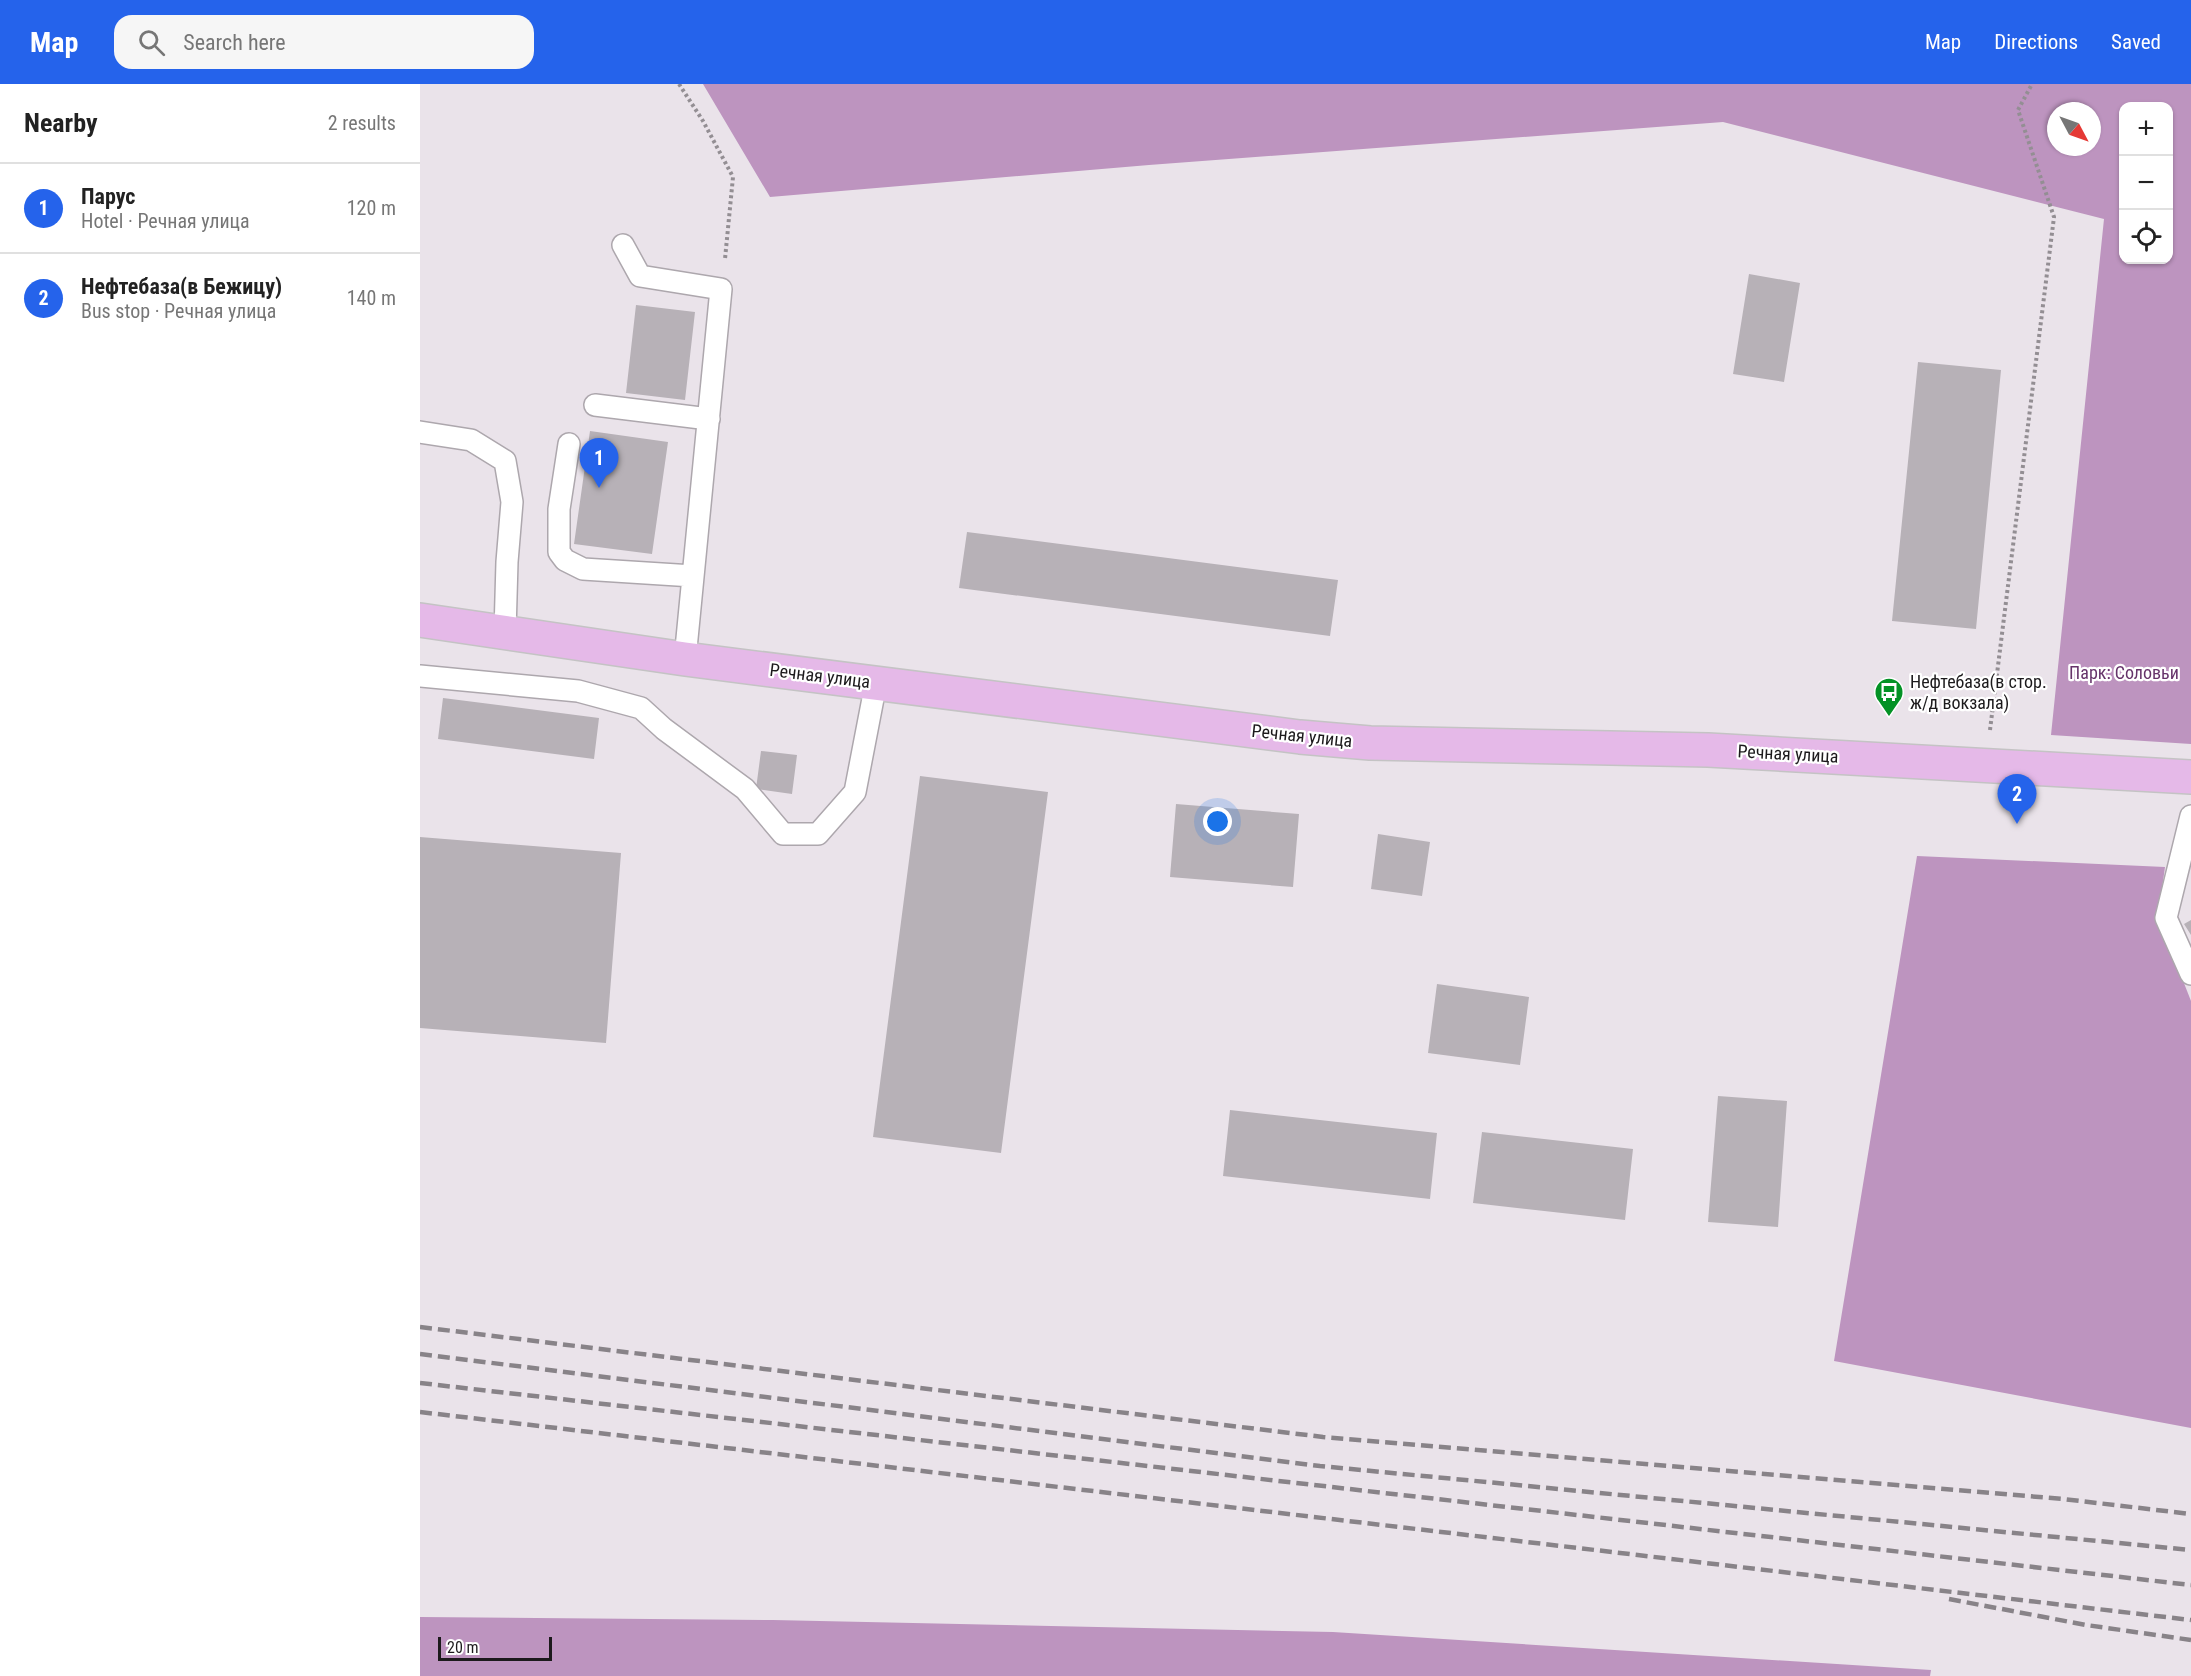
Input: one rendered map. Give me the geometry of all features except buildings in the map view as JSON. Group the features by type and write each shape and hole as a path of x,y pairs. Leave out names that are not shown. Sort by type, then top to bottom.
{"main road":[{"name":"Речная улица","path":"420,620 686,659 1300,737 1370,743 1708,750 2191,777"}],"lane":[{"path":"623,245 640,276 722,289 686,659"},
{"path":"596,405 709,419"},
{"path":"420,432 471,440 505,461 512,502 505,632"},
{"path":"569,444 559,509 558,552 565,560 583,569 693,576"},
{"path":"420,675 578,692 640,708 664,729 744,789 783,834 818,834 855,792 876,683"},
{"path":"2191,816 2166,918 2191,974"}],"path":[{"path":"679,84 703,121 733,177 722,289"},
{"path":"1985,766 2054,217 2018,110 2032,84"}],"green space":[{"name":"Парк: Соловьи","path":"703,84 2191,84 2191,744 2051,735 2104,219 1723,122 1149,165 770,197"},
{"path":"1917,856 2165,867 2158,917 2191,1001 2191,1428 1834,1361"},
{"path":"420,1617 773,1620 1333,1632 1931,1670 1930,1676 420,1676"}],"railway":[{"path":"420,1327 1323,1437 2063,1499 2191,1514"},
{"path":"420,1354 1320,1466 2191,1550"},
{"path":"420,1383 2191,1585"},
{"path":"420,1412 2191,1620"},
{"path":"1949,1599 2086,1625 2191,1640"}],"place":[{"name":"Парус","path":"599,488"},
{"name":"Нефтебаза(в стор. ж/д вокзала)","path":"1889,718"},
{"name":"Нефтебаза(в Бежицу)","path":"2017,824"}]}
